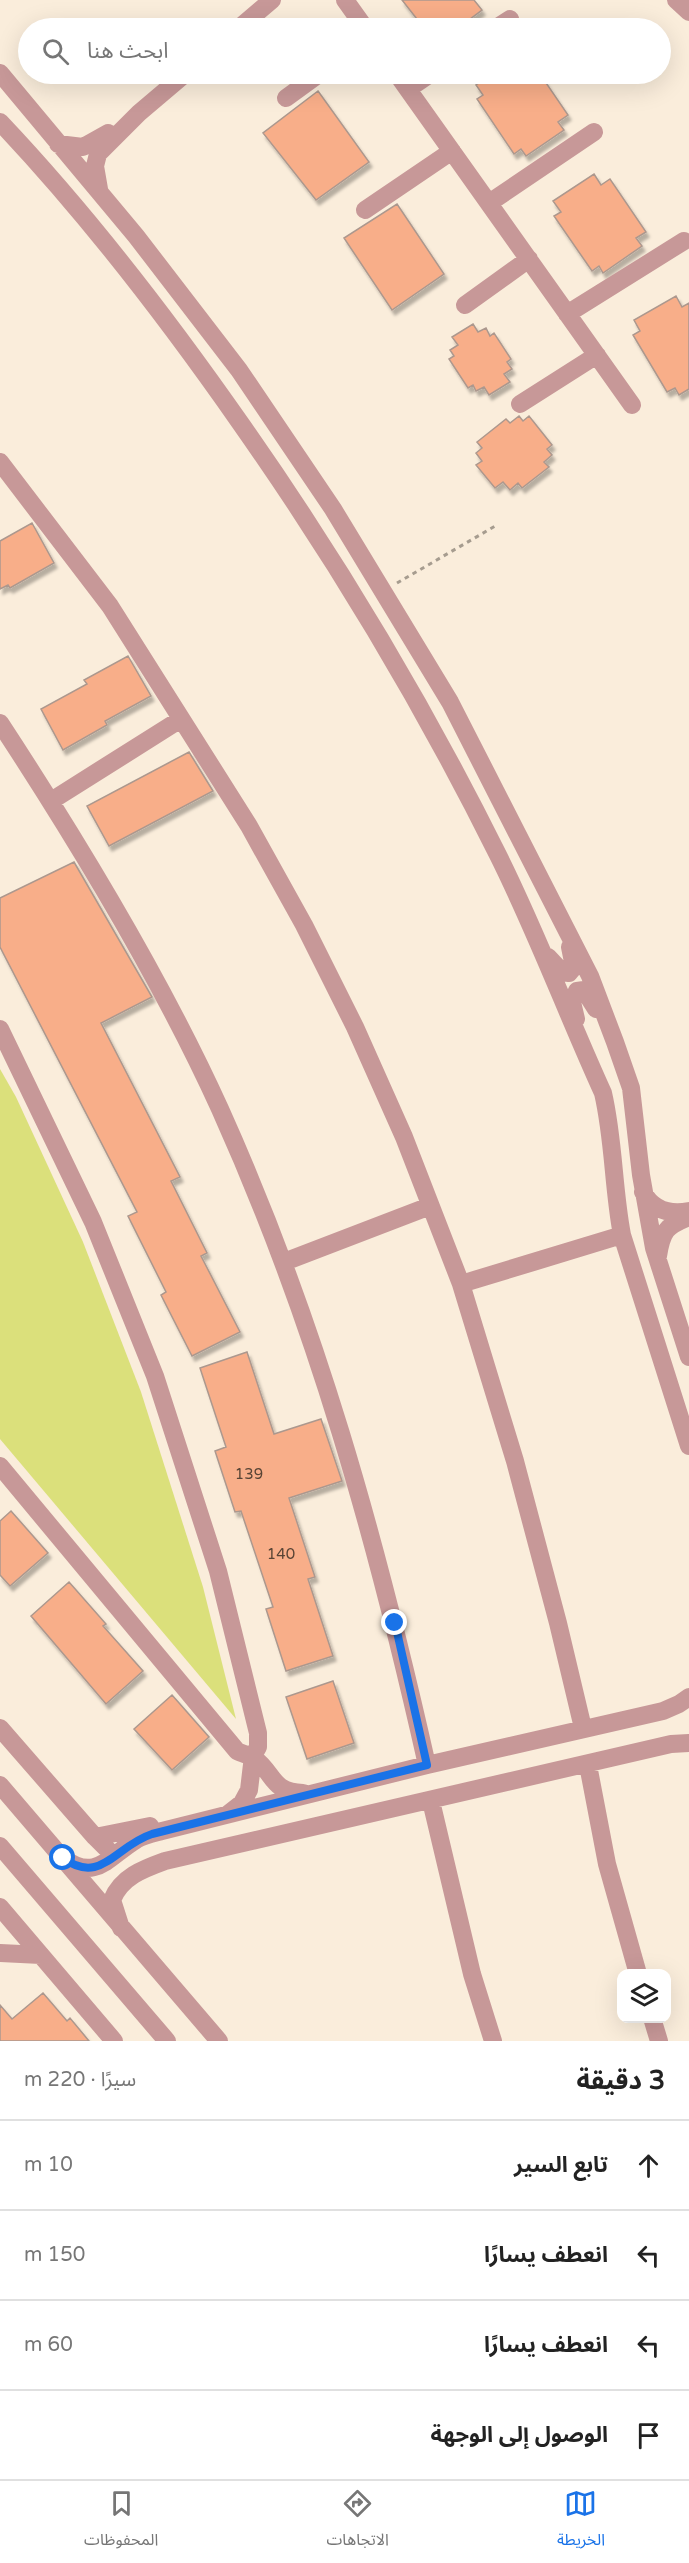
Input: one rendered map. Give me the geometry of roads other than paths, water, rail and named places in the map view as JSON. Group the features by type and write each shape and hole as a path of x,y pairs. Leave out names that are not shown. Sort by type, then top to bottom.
{"street":[{"path":"251,18 272,0"},
{"path":"345,0 358,18"},
{"path":"676,0 689,12"},
{"path":"0,73 99,191 239,370 384,590 464,729 590,976 615,1041 631,1088 643,1192 658,1257 689,1357"},
{"path":"0,82 30,108"},
{"path":"58,144 76,147 90,145 139,112 173,84"},
{"path":"286,98 305,84"},
{"path":"404,84 632,405"},
{"path":"408,89 415,84"},
{"path":"99,191 95,166 98,154 139,112"},
{"path":"1,123 35,158 173,328 280,480 337,567 389,650 438,736 500,858 603,1093 609,1119 617,1211 622,1235 689,1446"},
{"path":"489,203 594,132"},
{"path":"365,210 452,151"},
{"path":"567,314 684,241"},
{"path":"465,305 528,259"},
{"path":"520,404 597,355"},
{"path":"0,462 110,606 249,826 304,925 355,1027 404,1137 461,1284 515,1461 583,1728"},
{"path":"51,801 181,719"},
{"path":"0,723 51,801 136,948 186,1041 219,1107 284,1262 345,1442 372,1536 395,1623 427,1765"},
{"path":"537,941 562,972 569,973 574,967 566,932"},
{"path":"586,1056 572,1002 577,991 584,990 615,1041"},
{"path":"0,1031 93,1222 155,1376 221,1582 258,1733 258,1747 253,1756 251,1783 246,1797 228,1814"},
{"path":"643,1192 652,1204 665,1212 689,1210"},
{"path":"284,1262 430,1206"},
{"path":"658,1257 665,1230 689,1217"},
{"path":"461,1284 622,1235"},
{"path":"0,1466 237,1751 253,1756 273,1781 285,1790 311,1793"},
{"path":"63,1858 86,1870 103,1864 137,1839 162,1831 427,1765 663,1711 689,1697"},
{"path":"0,1728 94,1837 117,1853 130,1851 136,1857 138,1866 133,1876"},
{"path":"121,1928 112,1900 120,1884 165,1862 671,1744 689,1743"},
{"path":"588,1765 608,1864 637,1969"},
{"path":"0,1785 219,2041"},
{"path":"432,1801 467,1953 493,2041"},
{"path":"94,1837 158,1824 203,1820"},
{"path":"162,1831 151,1840 149,1846 153,1858 165,1862"},
{"path":"0,1846 167,2041"},
{"path":"0,1907 114,2041"},
{"path":"0,1953 41,1955"},
{"path":"653,2023 659,2041"}]}
